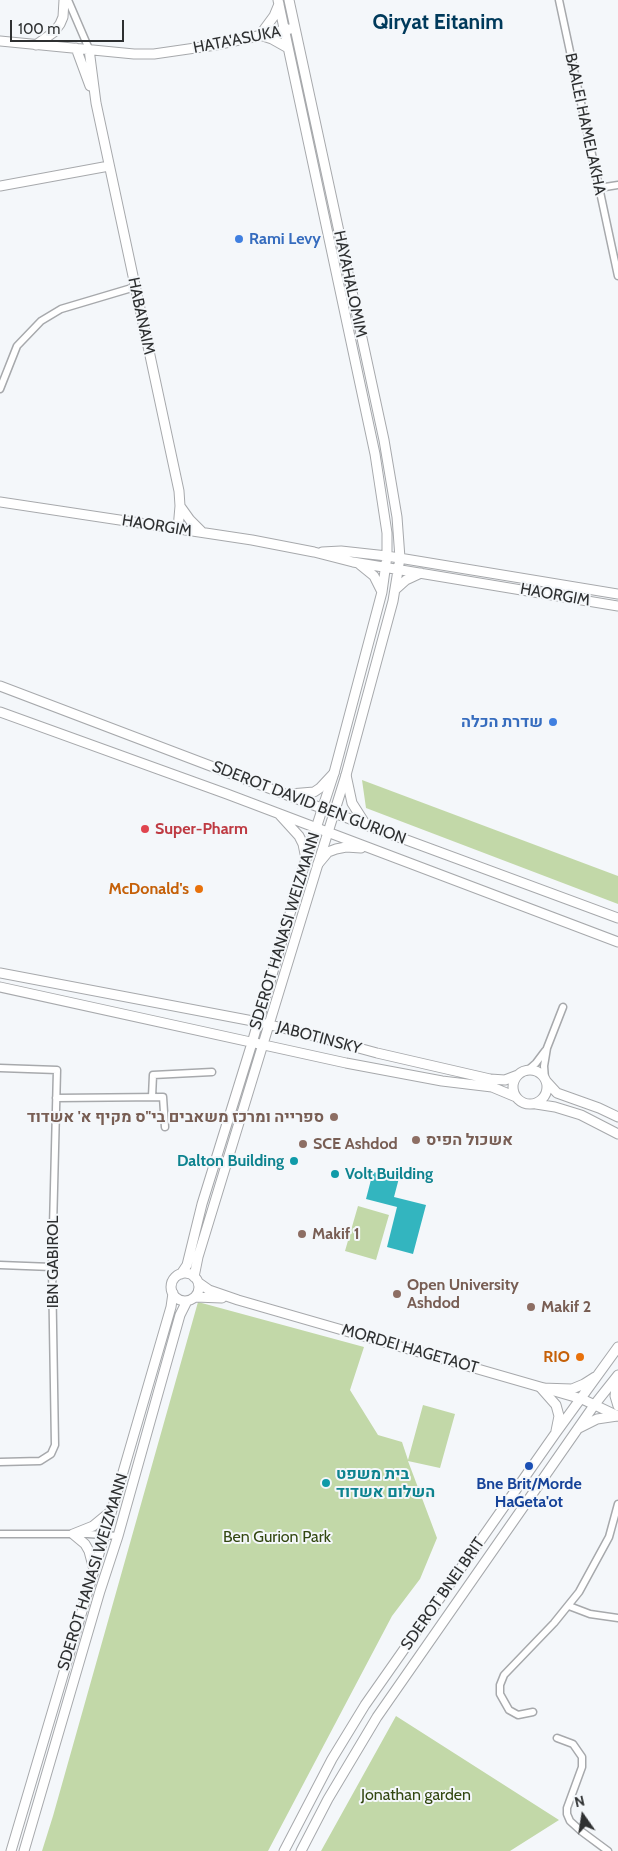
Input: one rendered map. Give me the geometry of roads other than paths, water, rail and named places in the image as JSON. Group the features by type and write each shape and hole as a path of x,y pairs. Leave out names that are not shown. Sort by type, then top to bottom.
{"street":[{"path":"35,45 54,32 60,24 63,17 64,0"},
{"name":"HABANAIM","path":"68,0 89,49 96,103 179,491 178,529"},
{"name":"HAYAHALOMIM","path":"289,0 384,440 397,517 399,569"},
{"name":"BAALEI HAMELAKHA","path":"559,0 618,276"},
{"path":"278,2 274,16 260,35 288,48"},
{"name":"HAYAHALOMIM","path":"278,2 375,454 386,533 387,556"},
{"name":"HATA'ASUKA","path":"0,41 154,54 200,48 295,28"},
{"name":"HABANAIM","path":"76,48 96,103"},
{"path":"0,186 109,166"},
{"path":"599,188 618,184"},
{"path":"0,389 17,346 40,321 61,309 136,287"},
{"name":"HAORGIM","path":"0,502 202,532 314,552 358,563 618,606"},
{"path":"180,506 202,532"},
{"name":"HAORGIM","path":"314,552 341,551 387,556 618,594"},
{"name":"SDEROT HANASI WEIZMANN","path":"181,1274 187,1265 202,1204 306,859 334,773 382,592 387,556"},
{"path":"358,563 374,576 382,592"},
{"name":"SDEROT HANASI WEIZMANN","path":"196,1280 198,1256 346,776 396,589 399,569"},
{"path":"396,589 406,580 421,573"},
{"name":"SDEROT DAVID BEN GURION","path":"0,686 618,918"},
{"name":"SDEROT DAVID BEN GURION","path":"0,712 277,812 618,942"},
{"path":"286,794 314,792 334,773"},
{"path":"346,776 352,803 366,825"},
{"path":"277,812 299,836 306,859"},
{"path":"318,864 328,852 336,849 346,847 372,849"},
{"name":"JABOTINSKY","path":"0,973 258,1022 377,1053 490,1079 505,1080 518,1075"},
{"name":"JABOTINSKY","path":"0,987 252,1043 442,1081 484,1085 516,1096"},
{"path":"536,1104 546,1094 545,1059 547,1048 562,1007"},
{"path":"547,1048 536,1064 518,1075 513,1086 516,1096 524,1104 554,1106 576,1113 618,1134"},
{"name":"IBN GABIROL","path":"0,1068 57,1070 52,1267 54,1445 51,1454 40,1461 0,1462"},
{"path":"528,1070 538,1072 557,1093 618,1117"},
{"path":"152,1097 153,1075 212,1072"},
{"path":"56,1098 163,1097 165,1127"},
{"path":"0,1265 52,1267"},
{"path":"181,1274 188,1274 196,1280 199,1291 191,1299 180,1300 173,1293 173,1282 181,1274"},
{"name":"MORDEI HAGETAOT","path":"196,1280 209,1290 238,1300 582,1399 618,1416"},
{"name":"SDEROT HANASI WEIZMANN","path":"11,1851 171,1307 173,1293"},
{"name":"MORDEI HAGETAOT","path":"191,1299 207,1297 238,1300"},
{"name":"SDEROT HANASI WEIZMANN","path":"24,1851 118,1536 180,1316 191,1299"},
{"name":"SDEROT BNEI BRIT","path":"284,1851 332,1759 365,1705 618,1347"},
{"path":"541,1388 572,1389 599,1374"},
{"path":"618,1376 614,1396 618,1406"},
{"name":"SDEROT BNEI BRIT","path":"301,1851 328,1798 377,1717 595,1404 618,1376"},
{"path":"541,1388 554,1401 559,1411 559,1420 555,1434"},
{"path":"579,1428 597,1419 618,1416"},
{"path":"532,1712 518,1715 509,1710 500,1694 500,1685 504,1675 569,1606 579,1592 609,1537 618,1504"},
{"path":"73,1534 93,1526 112,1510"},
{"path":"0,1534 118,1536"},
{"path":"73,1534 85,1544 89,1551 93,1568"},
{"path":"569,1606 590,1614 618,1618"},
{"path":"557,1738 573,1744 582,1757 582,1767 567,1808 570,1821 581,1832 608,1851"}],"water":[{"path":"373,1172 399,1178 394,1197 426,1205 413,1254 387,1247 397,1207 366,1199"}],"place":[{"name":"Rami Levy","path":"239,239"},
{"name":"שדרת הכלה","path":"553,722"},
{"name":"Super-Pharm","path":"145,829"},
{"name":"McDonald's","path":"199,889"},
{"name":"ספרייה ומרכז משאבים בי\"ס מקיף א' אשדוד","path":"334,1117"},
{"name":"אשכול הפיס","path":"416,1140"},
{"name":"SCE Ashdod","path":"303,1144"},
{"name":"Dalton Building","path":"294,1161"},
{"name":"Volt Building","path":"335,1174"},
{"name":"Makif 1","path":"302,1234"},
{"name":"Open University Ashdod","path":"397,1294"},
{"name":"Makif 2","path":"531,1307"},
{"name":"RIO","path":"580,1357"},
{"name":"Bne Brit/Morde HaGeta'ot","path":"529,1466"},
{"name":"בית משפט השלום אשדוד","path":"326,1483"}],"district":[{"name":"Qiryat Eitanim","path":"438,23"}],"park label":[{"name":"Ben Gurion Park","path":"277,1537"},
{"name":"Jonathan garden","path":"416,1795"}]}
